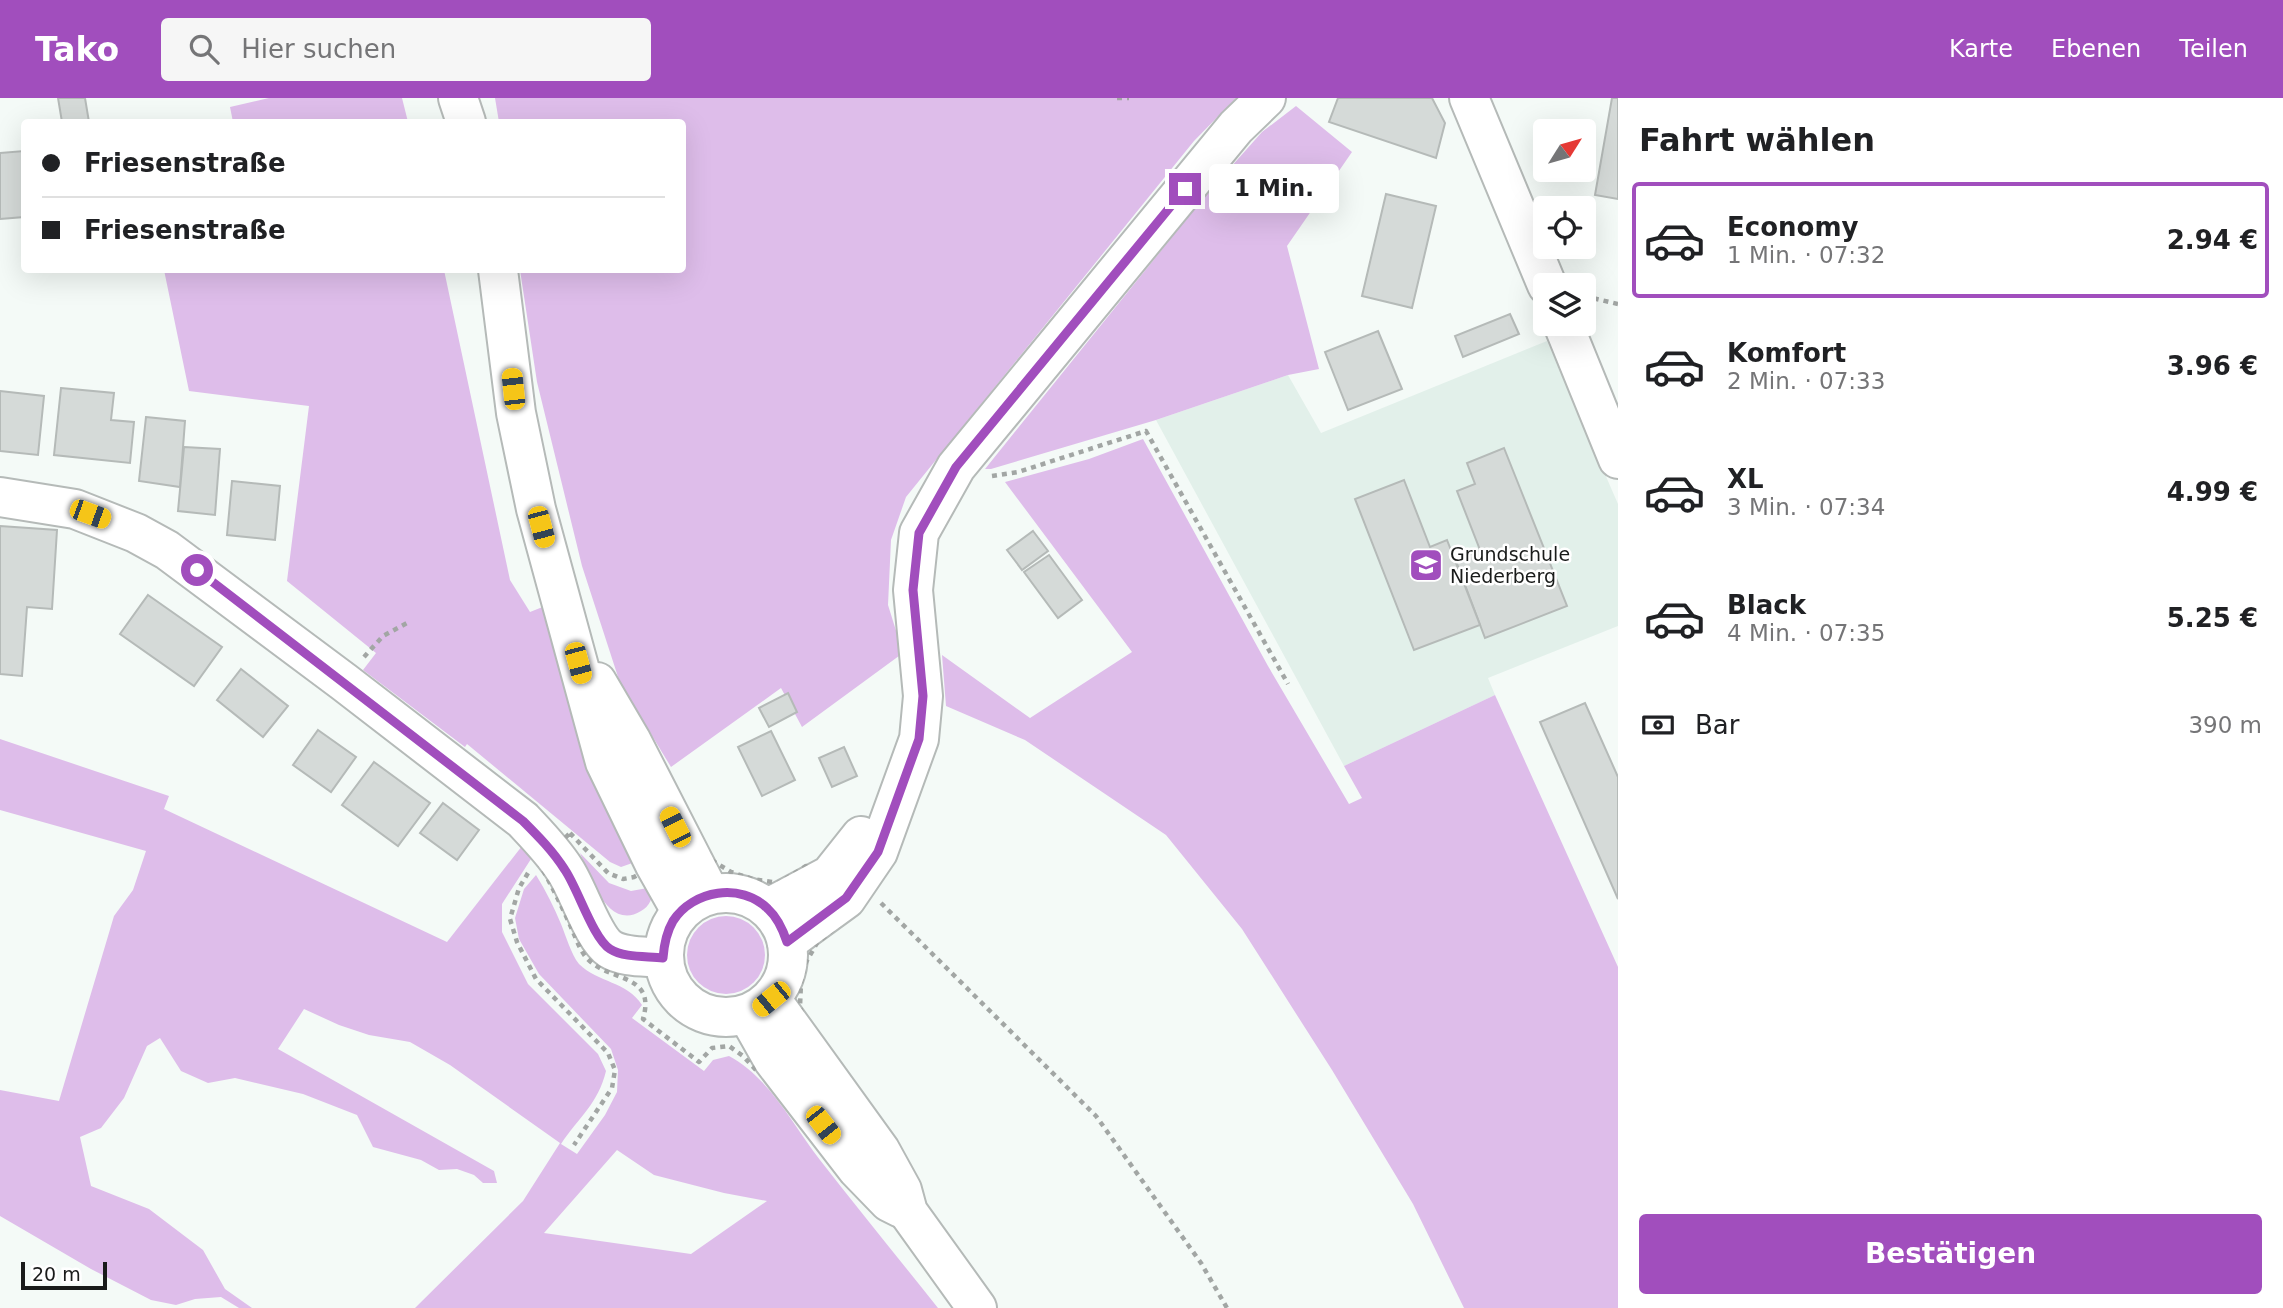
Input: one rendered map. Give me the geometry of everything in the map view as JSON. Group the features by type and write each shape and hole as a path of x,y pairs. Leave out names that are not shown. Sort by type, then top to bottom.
{"street":[{"path":"458,98 465,119"},
{"path":"787,942 846,898 878,852 904,782 919,739 923,696 913,590 919,533 956,467 1236,127 1266,98"},
{"path":"1469,98 1542,273"},
{"path":"498,273 516,413 536,509 605,762 656,865 696,902"},
{"path":"1568,336 1618,459"},
{"path":"0,497 75,509 136,533 197,570 523,821 565,870 599,937 610,949 623,954 663,958"},
{"path":"768,908 830,875 864,833 895,802"},
{"path":"725,892 740,894 768,908 780,923 787,942 786,972 781,986 759,1007 730,1018 713,1017 691,1007 673,989 666,974 663,958 667,932 696,902 725,892"},
{"path":"759,1007 772,1060 857,1169 889,1202 908,1212 977,1308"}],"path":[{"path":"1117,98 1129,98"},
{"path":"1596,299 1618,304"},
{"path":"964,457 985,477 1018,471 1146,431 1288,684"},
{"path":"344,682 383,636 407,623"},
{"path":"539,863 529,872 519,888 510,919 517,942 536,979 608,1053 615,1070 612,1088 574,1144"},
{"path":"858,880 1096,1116 1202,1263 1227,1308"}],"shaded area":[{"path":"269,98 402,98 407,119 232,119 230,107"},
{"path":"495,98 1236,98 1194,141 906,497 891,540 888,605 903,653 802,727 781,688 671,767 620,683 582,566 537,382 520,273 686,273 686,119 498,119"},
{"path":"1296,106 1352,152 1287,246 1319,369 1288,375 1156,420 985,469 1206,195 1262,132"},
{"path":"165,273 445,273 510,580 530,612 545,606 641,860 621,867 610,862 467,744 465,747 363,670 376,653 287,581 309,406 189,391"},
{"name":"Grundschule Niederberg","path":"1547,341 1618,504 1618,626 1488,678 1495,695 1344,766 1156,420 1288,375 1321,433"},
{"path":"1143,439 1268,666 1349,804 1362,798 1344,766 1495,695 1618,967 1618,1308 1464,1308 1413,1204 1332,1070 1242,929 1166,835 1025,740 946,706 942,655 1030,718 1132,652 1005,482 1089,459"},
{"path":"0,739 169,796 164,809 447,942 522,846 531,859 502,904 502,932 528,984 598,1054 606,1071 598,1093 561,1144 577,1154 605,1115 617,1092 618,1070 611,1049 539,974 519,939 515,918 524,889 536,875 553,905 579,964 636,997 642,1005 632,1018 704,1071 713,1060 729,1056 756,1076 938,1308 415,1308 523,1201 560,1143 450,1065 410,1042 369,1035 304,1009 278,1049 494,1171 497,1183 483,1183 474,1175 457,1169 439,1170 421,1160 373,1147 357,1115 303,1094 235,1078 208,1083 181,1071 160,1038 147,1046 124,1098 101,1128 80,1137 91,1186 149,1209 203,1250 225,1289 252,1308 239,1308 221,1297 195,1299 176,1305 151,1300 91,1269 0,1216 0,1090 59,1101 114,916 133,890 146,851 0,810","holes":["617,1150 654,1175 767,1201 691,1254 544,1233"]},
{"path":"580,853 609,883 631,891 653,887 649,904 641,911 629,915 619,914 610,908 595,887"},
{"path":"718,916 734,916 748,922 759,933 765,947 765,963 759,977 748,988 734,994 718,994 704,988 693,977 687,963 687,947 693,933 704,922"}],"building":[{"path":"58,98 85,98 88,119 62,119"},
{"path":"1338,98 1432,98 1445,123 1436,158 1329,122"},
{"path":"1612,98 1618,98 1618,199 1595,195"},
{"path":"21,151 21,217 0,219 0,153"},
{"path":"1386,194 1436,206 1412,308 1362,296"},
{"path":"1510,314 1519,334 1463,357 1455,336"},
{"path":"1378,331 1402,389 1348,410 1325,352"},
{"path":"61,388 114,393 111,420 134,422 130,463 54,455"},
{"path":"0,391 44,396 38,455 0,451"},
{"path":"146,417 185,421 180,487 139,481"},
{"path":"184,447 220,449 215,515 178,511"},
{"path":"1504,448 1567,606 1485,638 1456,561 1480,550 1457,491 1475,484 1467,463"},
{"path":"1404,480 1430,547 1447,540 1480,625 1414,650 1355,499"},
{"path":"232,481 280,486 275,540 227,535"},
{"path":"0,526 57,530 52,609 27,607 22,676 0,674"},
{"path":"1033,531 1048,551 1022,570 1007,550"},
{"path":"1049,555 1082,600 1058,618 1024,572"},
{"path":"148,595 222,647 194,686 120,634"},
{"path":"241,669 288,706 263,737 217,700"},
{"path":"788,693 797,712 769,727 759,708"},
{"path":"1585,703 1618,777 1618,899 1540,722"},
{"path":"318,730 356,757 331,792 293,765"},
{"path":"771,731 795,780 762,796 738,747"},
{"path":"844,747 857,776 832,787 819,758"},
{"path":"374,762 430,803 398,846 342,805"},
{"path":"443,803 479,830 457,860 420,833"}],"place":[{"name":"Grundschule Niederberg","path":"1426,565"}],"route":[{"path":"197,570 523,821 565,870 599,937 610,949 623,954 663,958 667,932 681,911 710,894 725,892 740,894 768,908 780,923 787,942 846,898 878,852 919,739 923,696 913,590 919,533 956,467 1185,189"}]}
